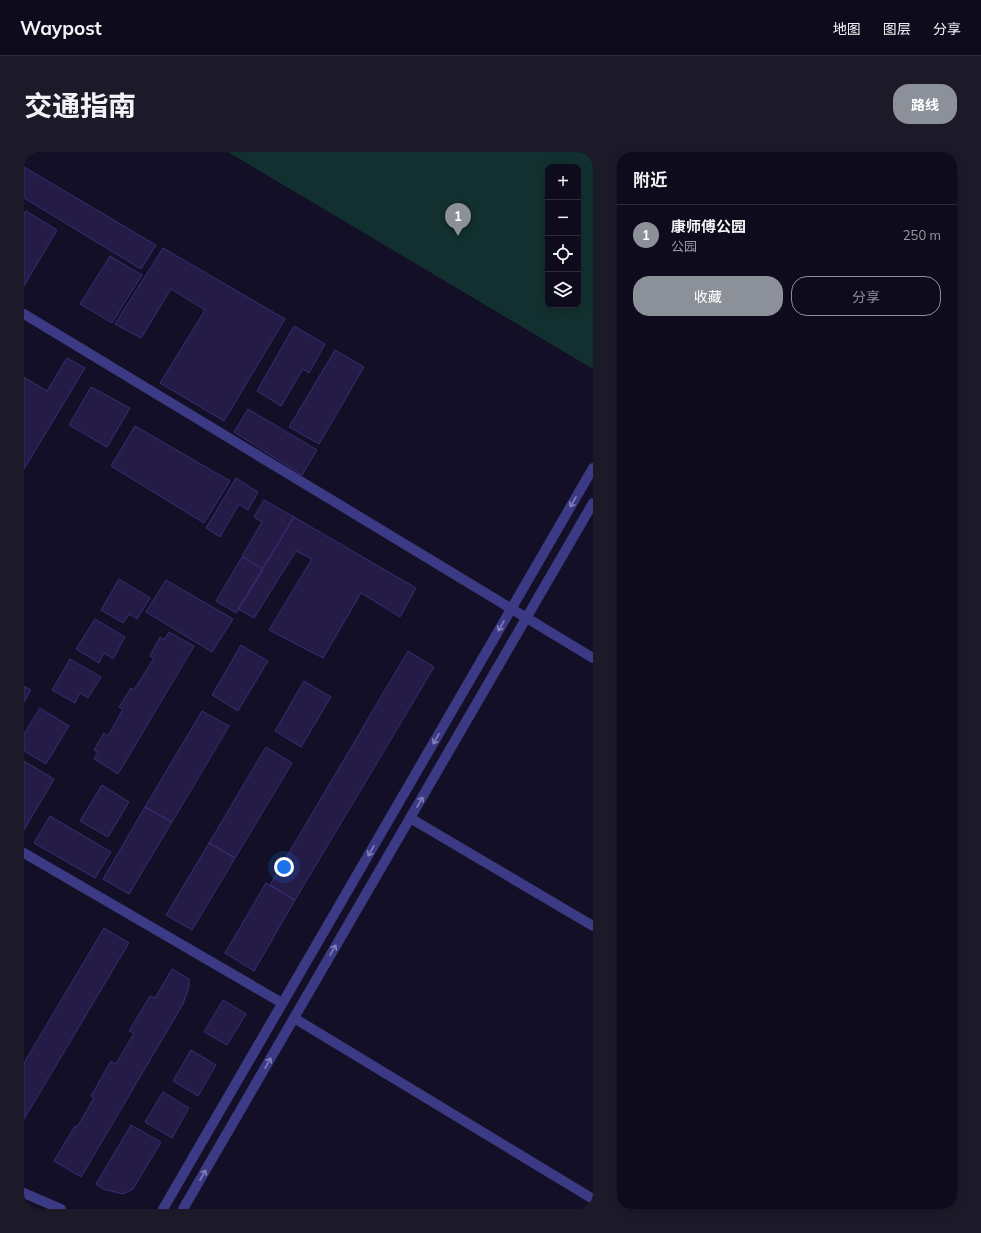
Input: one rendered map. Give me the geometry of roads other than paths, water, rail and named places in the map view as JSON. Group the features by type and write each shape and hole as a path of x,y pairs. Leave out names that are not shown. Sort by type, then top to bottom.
{"street":[{"path":"24,314 593,658"},
{"path":"163,1209 593,468"},
{"path":"183,1209 593,503"},
{"path":"410,818 593,926"},
{"path":"24,853 282,1003"},
{"path":"294,1018 593,1199"},
{"path":"24,1193 61,1209"}],"place":[{"name":"康师傅公园","path":"458,236"}]}
